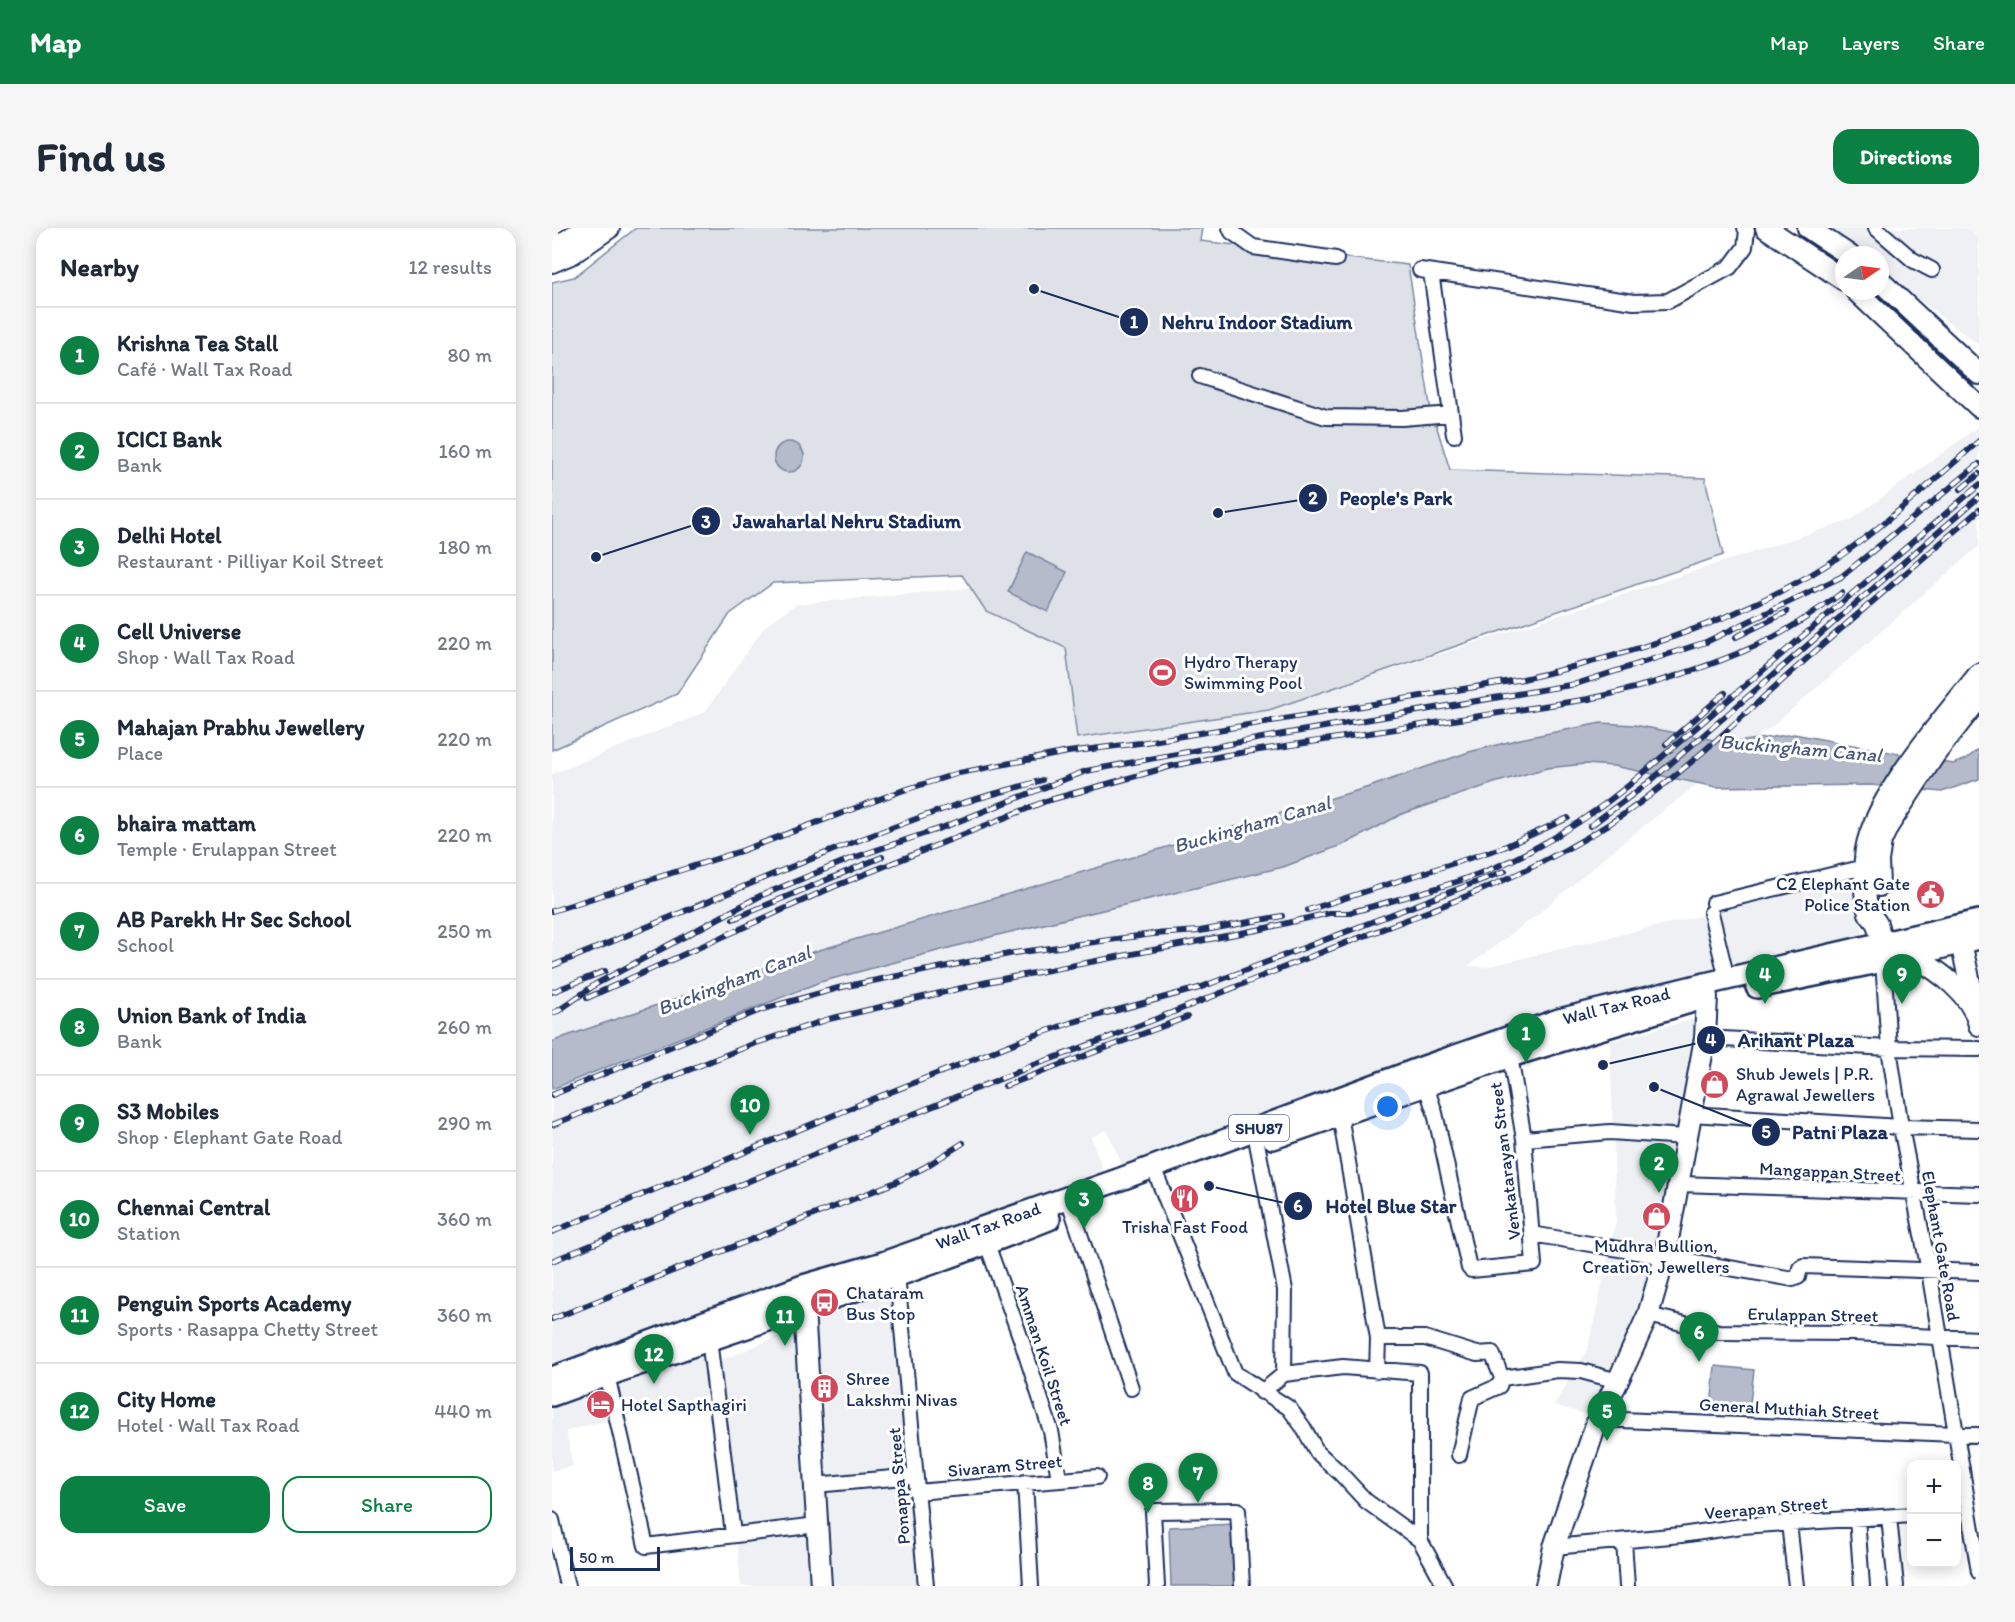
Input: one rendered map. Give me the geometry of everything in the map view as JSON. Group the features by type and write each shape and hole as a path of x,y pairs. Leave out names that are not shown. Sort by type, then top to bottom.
{"main road":[{"name":"Wall Tax Road","path":"552,1378 803,1286 1158,1179 1706,990 1727,980 1979,921"},
{"name":"Wall Tax Road","path":"552,1395 987,1244 1069,1204 1424,1066 1548,1024 1706,990 1880,943 1912,955 1970,940"}],"street":[{"path":"552,262 564,246 585,228"},
{"path":"564,246 609,228"},
{"path":"1230,228 1232,232 1253,247 1336,259"},
{"path":"1454,435 1425,271 1634,302 1668,301 1730,267 1745,248 1747,230 1745,228"},
{"path":"1766,228 1835,274"},
{"path":"1808,228 1835,246"},
{"path":"1876,228 1914,260 1932,270"},
{"path":"1889,289 1979,374"},
{"path":"1866,300 1979,406"},
{"path":"1200,376 1326,417 1402,418 1451,414"},
{"path":"1880,943 1869,913 1865,867 1869,836 1979,674"},
{"path":"1929,750 1979,698"},
{"path":"1880,943 1882,910 1878,878 1881,841 1892,805"},
{"path":"1727,980 1712,908 1865,867"},
{"path":"1970,940 1978,1023"},
{"name":"Elephant Gate Road","path":"1880,943 1889,1048 1900,1127 1915,1193 1957,1435 1962,1509 1978,1557 1979,1572"},
{"path":"1912,955 1952,983 1963,995 1978,1023"},
{"path":"1546,1586 1554,1547 1598,1419 1648,1315 1665,1256 1705,1038 1706,990"},
{"path":"1705,1038 1889,1048 1979,1049"},
{"name":"Venkatarayan Street","path":"1426,1086 1435,1113 1469,1268 1471,1270 1535,1262 1524,1139 1510,1056"},
{"path":"1341,1114 1378,1338 1377,1371"},
{"path":"1691,1114 1900,1127 1979,1129"},
{"path":"1524,1139 1610,1132 1686,1137"},
{"path":"1257,1143 1285,1290 1284,1374"},
{"path":"1158,1179 1235,1373 1289,1408 1317,1452 1366,1501 1420,1540 1445,1586"},
{"name":"Mangappan Street","path":"1679,1184 1979,1194"},
{"path":"1069,1204 1131,1388"},
{"path":"1532,1234 1793,1279 1798,1277 1800,1268 1803,1266 1979,1272"},
{"name":"Amman Koil Street","path":"987,1244 1021,1339 1050,1431 1059,1479"},
{"name":"Ponappa Street","path":"897,1275 926,1586"},
{"path":"803,1286 821,1586"},
{"name":"Erulappan Street","path":"1648,1315 1719,1332 1831,1332 1979,1339"},
{"path":"1378,1338 1425,1338 1477,1354 1492,1353 1502,1378 1499,1386 1472,1398 1459,1455"},
{"path":"709,1339 733,1534"},
{"path":"1262,1392 1284,1374 1343,1367 1420,1373 1420,1540"},
{"path":"1502,1378 1558,1370 1581,1371 1618,1381"},
{"path":"607,1375 645,1546 817,1524"},
{"name":"General Muthiah Street","path":"1598,1419 1979,1435"},
{"path":"814,1485 915,1476"},
{"name":"Sivaram Street","path":"916,1492 1096,1477"},
{"path":"1025,1482 1031,1586"},
{"path":"1157,1586 1153,1511 1227,1510 1238,1510 1242,1586"},
{"name":"Veerapan Street","path":"1554,1547 1681,1535 1742,1526 1907,1515"},
{"path":"1888,1517 1896,1586"},
{"path":"1857,1518 1862,1586"},
{"path":"552,1520 567,1586"},
{"path":"1789,1523 1796,1586"},
{"path":"1624,1541 1627,1586"}],"shaded area":[{"path":"636,228 1202,228 1200,241 1408,265 1430,405 1450,470 1705,478 1723,555 1269,710 1077,738 1066,648 986,611 962,575 773,583 730,614 677,694 552,750 552,282 574,277"},
{"path":"1822,228 1979,228 1979,345 1889,278 1889,246 1847,246"},
{"path":"1979,426 1979,546 1775,724 1622,843 1537,915 1468,966 1486,967 1850,880 1864,936 1517,1026 1123,1167 1107,1130 1091,1137 1105,1176 552,1363 552,774 705,712 765,626 796,604 971,588 986,611 1066,648 1269,710 1851,520"},
{"path":"1699,1018 1655,1261 1594,1417 1554,1405 1588,1348 1616,1221 1610,1041"},
{"path":"897,1283 925,1586 741,1586 720,1361 876,1295"},
{"path":"702,1353 707,1396 566,1431 573,1466 552,1471 552,1405"}],"water":[{"path":"789,442 800,446 804,457 800,468 789,472 778,468 774,457 778,446"},
{"path":"1027,552 1067,572 1048,612 1008,592"},
{"name":"Buckingham Canal","path":"1601,723 1634,725 1730,743 1794,734 1953,764 1966,759 1979,749 1979,779 1942,792 1871,785 1716,787 1614,766 1585,764 1547,768 1402,814 1347,843 1283,867 998,935 820,982 552,1089 552,1042 564,1037 796,957 1369,787 1469,752"},
{"path":"1715,1366 1754,1370 1749,1411 1711,1407"},
{"path":"1234,1524 1237,1586 1171,1586 1169,1527"}],"railway":[{"path":"552,911 741,851 901,791 959,773 1068,752 1140,743 1523,679 1598,660 1672,637 1743,609 1812,574 1834,560 1898,511 1979,441"},
{"path":"552,1013 596,984 760,896 850,859 944,827 1086,771 1283,734 1576,684 1706,642 1841,577 1979,464"},
{"path":"1961,489 1979,474"},
{"path":"552,1125 753,1044 829,1019 992,981 1262,929 1329,913 1349,913 1440,887 1507,862 1567,830 1628,786 1979,485"},
{"path":"1590,826 1648,783 1979,497"},
{"path":"552,1261 1034,1065 1109,1038 1473,894 1542,862 1609,824 1675,776 1979,510"},
{"path":"587,998 833,887 1046,801 1172,766 1227,755 1589,699 1633,688 1697,669 1760,644 1791,627 1842,593"},
{"path":"1736,637 1787,612"},
{"path":"1666,744 1725,693"},
{"path":"552,966 849,844 950,807 1042,780"},
{"path":"1308,910 1504,847 1568,818"},
{"path":"733,919 882,857"},
{"path":"552,1232 1027,1038 1073,1022 1199,988 1505,871"},
{"path":"552,1095 763,1009 842,987 1014,953 1153,934 1200,931 1282,916"},
{"path":"552,992 605,971"},
{"path":"1005,1086 1187,1017"},
{"path":"552,1319 896,1182 963,1143"}],"place":[{"name":"Nehru Indoor Stadium","path":"1034,289"},
{"name":"People's Park","path":"1218,513"},
{"name":"Jawaharlal Nehru Stadium","path":"596,557"},
{"name":"Hydro Therapy Swimming Pool","path":"1163,672"},
{"name":"C2 Elephant Gate Police Station","path":"1931,894"},
{"name":"Cell Universe","path":"1765,1004"},
{"name":"S3 Mobiles","path":"1902,1004"},
{"name":"Krishna Tea Stall","path":"1526,1063"},
{"name":"Arihant Plaza","path":"1603,1065"},
{"name":"Shub Jewels | P.R. Agrawal Jewellers","path":"1715,1084"},
{"name":"Patni Plaza","path":"1654,1087"},
{"name":"Chennai Central","path":"750,1135"},
{"name":"Hotel Blue Star","path":"1209,1186"},
{"name":"ICICI Bank","path":"1659,1193"},
{"name":"Trisha Fast Food","path":"1185,1198"},
{"name":"Mudhra Bullion, Creation, Jewellers","path":"1656,1217"},
{"name":"Delhi Hotel","path":"1084,1229"},
{"name":"Chataram Bus Stop","path":"825,1303"},
{"name":"Penguin Sports Academy","path":"785,1346"},
{"name":"bhaira mattam","path":"1699,1362"},
{"name":"City Home","path":"654,1384"},
{"name":"Shree Lakshmi Nivas","path":"825,1389"},
{"name":"Hotel Sapthagiri","path":"600,1405"},
{"name":"Mahajan Prabhu Jewellery","path":"1607,1441"},
{"name":"AB Parekh Hr Sec School","path":"1198,1503"},
{"name":"Union Bank of India","path":"1148,1513"}]}
